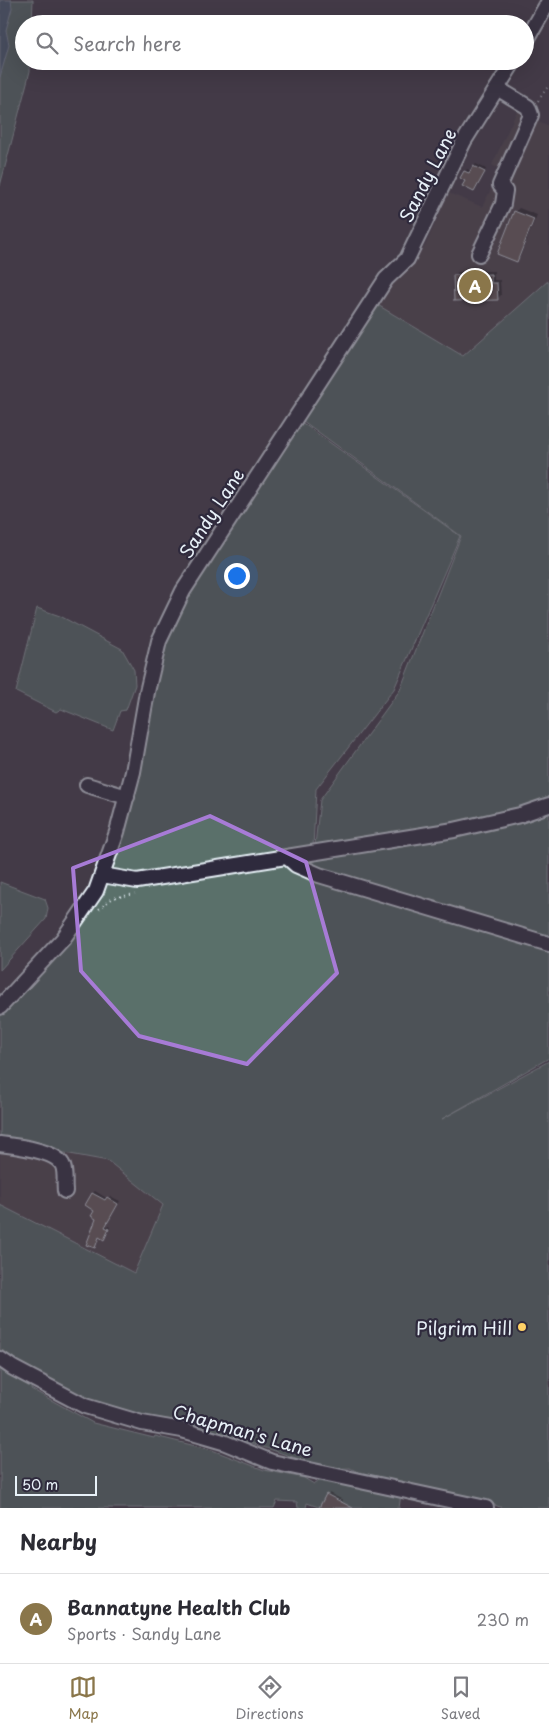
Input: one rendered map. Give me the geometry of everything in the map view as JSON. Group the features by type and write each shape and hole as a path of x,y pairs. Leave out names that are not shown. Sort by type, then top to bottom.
{"street":[{"path":"534,27 549,1"},
{"name":"Sandy Lane","path":"0,1007 63,939 96,891 134,772 147,692 159,641 183,591 386,279 407,259 464,141 508,70"},
{"path":"479,254 503,204 505,191 500,185 531,115 528,107 497,88"},
{"path":"87,785 126,797"},
{"path":"102,875 137,881 454,830 520,815 549,805"},
{"path":"287,857 296,865 319,875 549,944"},
{"path":"0,1144 37,1151 57,1158 63,1166 64,1191"},
{"name":"Chapman's Lane","path":"0,1359 13,1368 85,1406 142,1423 182,1430 223,1442 272,1462 486,1508"}],"path":[{"path":"528,107 538,101 549,85"},
{"path":"99,910 113,898 141,892"}],"highlighted area":[{"path":"210,816 306,862 337,973 247,1064 139,1036 81,971 73,868"}],"shaded area":[{"path":"517,111 549,126 549,280 463,356 376,304 425,246 449,193 482,207 501,170 492,165"},
{"path":"0,1141 108,1161 163,1205 134,1273 0,1205"}],"green space":[{"path":"0,0 33,0 32,15 15,15 15,70 30,71 0,186"},
{"path":"549,280 549,1058 442,1119 549,1061 549,1508 503,1508 475,1498 466,1498 367,1477 350,1468 329,1469 218,1432 85,1406 0,1351 0,1205 134,1273 163,1205 108,1161 0,1141 0,1008 105,878 314,854 320,800 400,690 461,536 299,418 376,304 463,356"},
{"path":"297,419 460,536 394,689 316,789 313,847 137,879 106,872 160,642 184,591"},
{"path":"37,608 60,616 122,649 134,670 135,685 126,710 120,711 113,730 61,709 56,712 16,692"},
{"path":"0,882 45,899 48,908 46,919 0,970"},
{"path":"0,1366 32,1385 31,1389 93,1423 212,1450 264,1470 304,1478 314,1484 323,1479 401,1494 399,1508 339,1508 341,1502 326,1495 319,1507 321,1508 307,1503 306,1508 298,1508 297,1502 277,1501 274,1508 0,1508"}],"water":[{"path":"0,0 11,0 12,8 6,30 9,45 0,77"}],"building":[{"path":"473,166 485,172 474,192 462,186 465,181 460,178 464,171 469,173"},
{"path":"514,211 534,219 517,262 497,254"},
{"path":"491,274 491,283 497,283 498,300 454,301 453,275"},
{"path":"92,1193 105,1200 107,1197 118,1204 105,1227 109,1229 104,1240 99,1237 95,1248 86,1245 96,1219 91,1216 94,1211 85,1205"},
{"path":"326,1494 353,1508 319,1508"}],"place":[{"name":"Bannatyne Health Club","path":"475,286"},
{"name":"Pilgrim Hill","path":"522,1327"}]}
